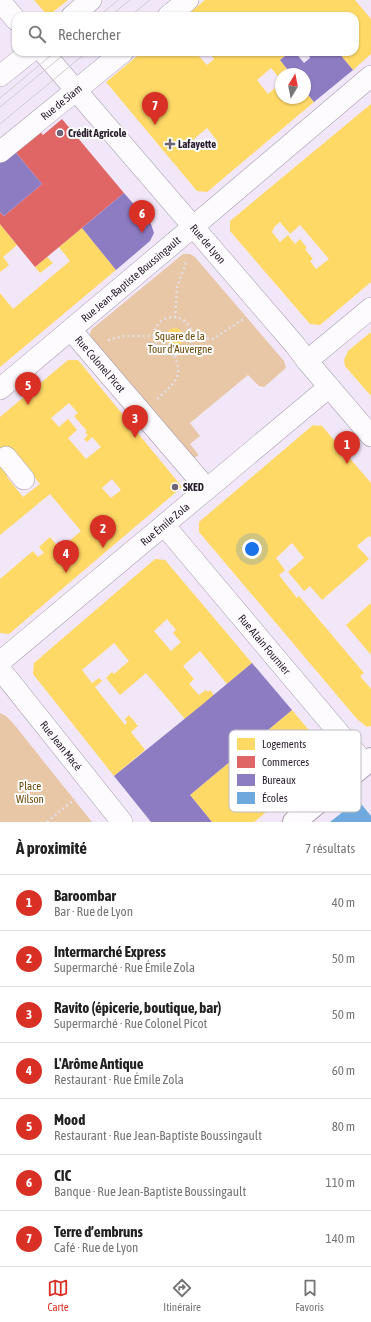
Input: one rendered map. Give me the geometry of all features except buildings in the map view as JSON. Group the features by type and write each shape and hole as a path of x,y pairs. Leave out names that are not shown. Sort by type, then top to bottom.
{"main road":[{"path":"294,822 306,812"}],"street":[{"path":"76,12 90,0"},
{"path":"173,12 188,0"},
{"path":"0,1 12,15"},
{"path":"0,76 25,56"},
{"name":"Rue de Lyon","path":"46,56 295,344 307,361 371,436"},
{"name":"Rue de Siam","path":"0,152 118,56"},
{"name":"Rue Jean-Baptiste Boussingault","path":"0,389 78,337 194,227 371,76"},
{"path":"307,361 371,308"},
{"name":"Rue Colonel Picot","path":"78,337 207,490"},
{"name":"Rue Émile Zola","path":"0,662 329,387"},
{"path":"6,457 24,479"},
{"name":"Rue Alain Fournier","path":"164,525 340,730"},
{"name":"Rue Jean Macé","path":"0,669 122,822"},
{"name":"Rue Alain Fournier","path":"361,754 368,762"}],"path":[{"path":"175,318 177,287 189,257"},
{"path":"192,336 213,339 246,317"},
{"path":"175,318 187,323 192,336 192,341 185,351 174,355 162,351 156,344 155,336 157,327 163,321 175,318"},
{"path":"78,337 155,336"},
{"path":"141,412 174,384 178,377 178,366 174,355"},
{"path":"46,822 79,795"}],"green space":[{"name":"Square de la Tour d'Auvergne","path":"183,254 190,254 195,257 284,361 286,368 264,387 259,386 248,375 190,423 200,436 190,444 198,454 198,456 193,458 90,338 92,329"},
{"name":"Place Wilson","path":"0,713 6,716 13,723 92,822 0,822"}],"tram line":[{"path":"104,12 118,0"},
{"path":"115,12 130,0"},
{"path":"135,12 150,0"},
{"path":"0,98 50,56"},
{"path":"0,107 62,56"},
{"path":"0,124 82,56"}],"place":[{"name":"Terre d’embruns","path":"155,125"},
{"name":"Crédit Agricole","path":"60,133"},
{"name":"Lafayette","path":"170,144"},
{"name":"CIC","path":"142,233"},
{"name":"Mood","path":"28,405"},
{"name":"Ravito (épicerie, boutique, bar)","path":"135,438"},
{"name":"Baroombar","path":"347,464"},
{"name":"SKED","path":"175,487"},
{"name":"Intermarché Express","path":"103,548"},
{"name":"L'Arôme Antique","path":"66,573"}]}
